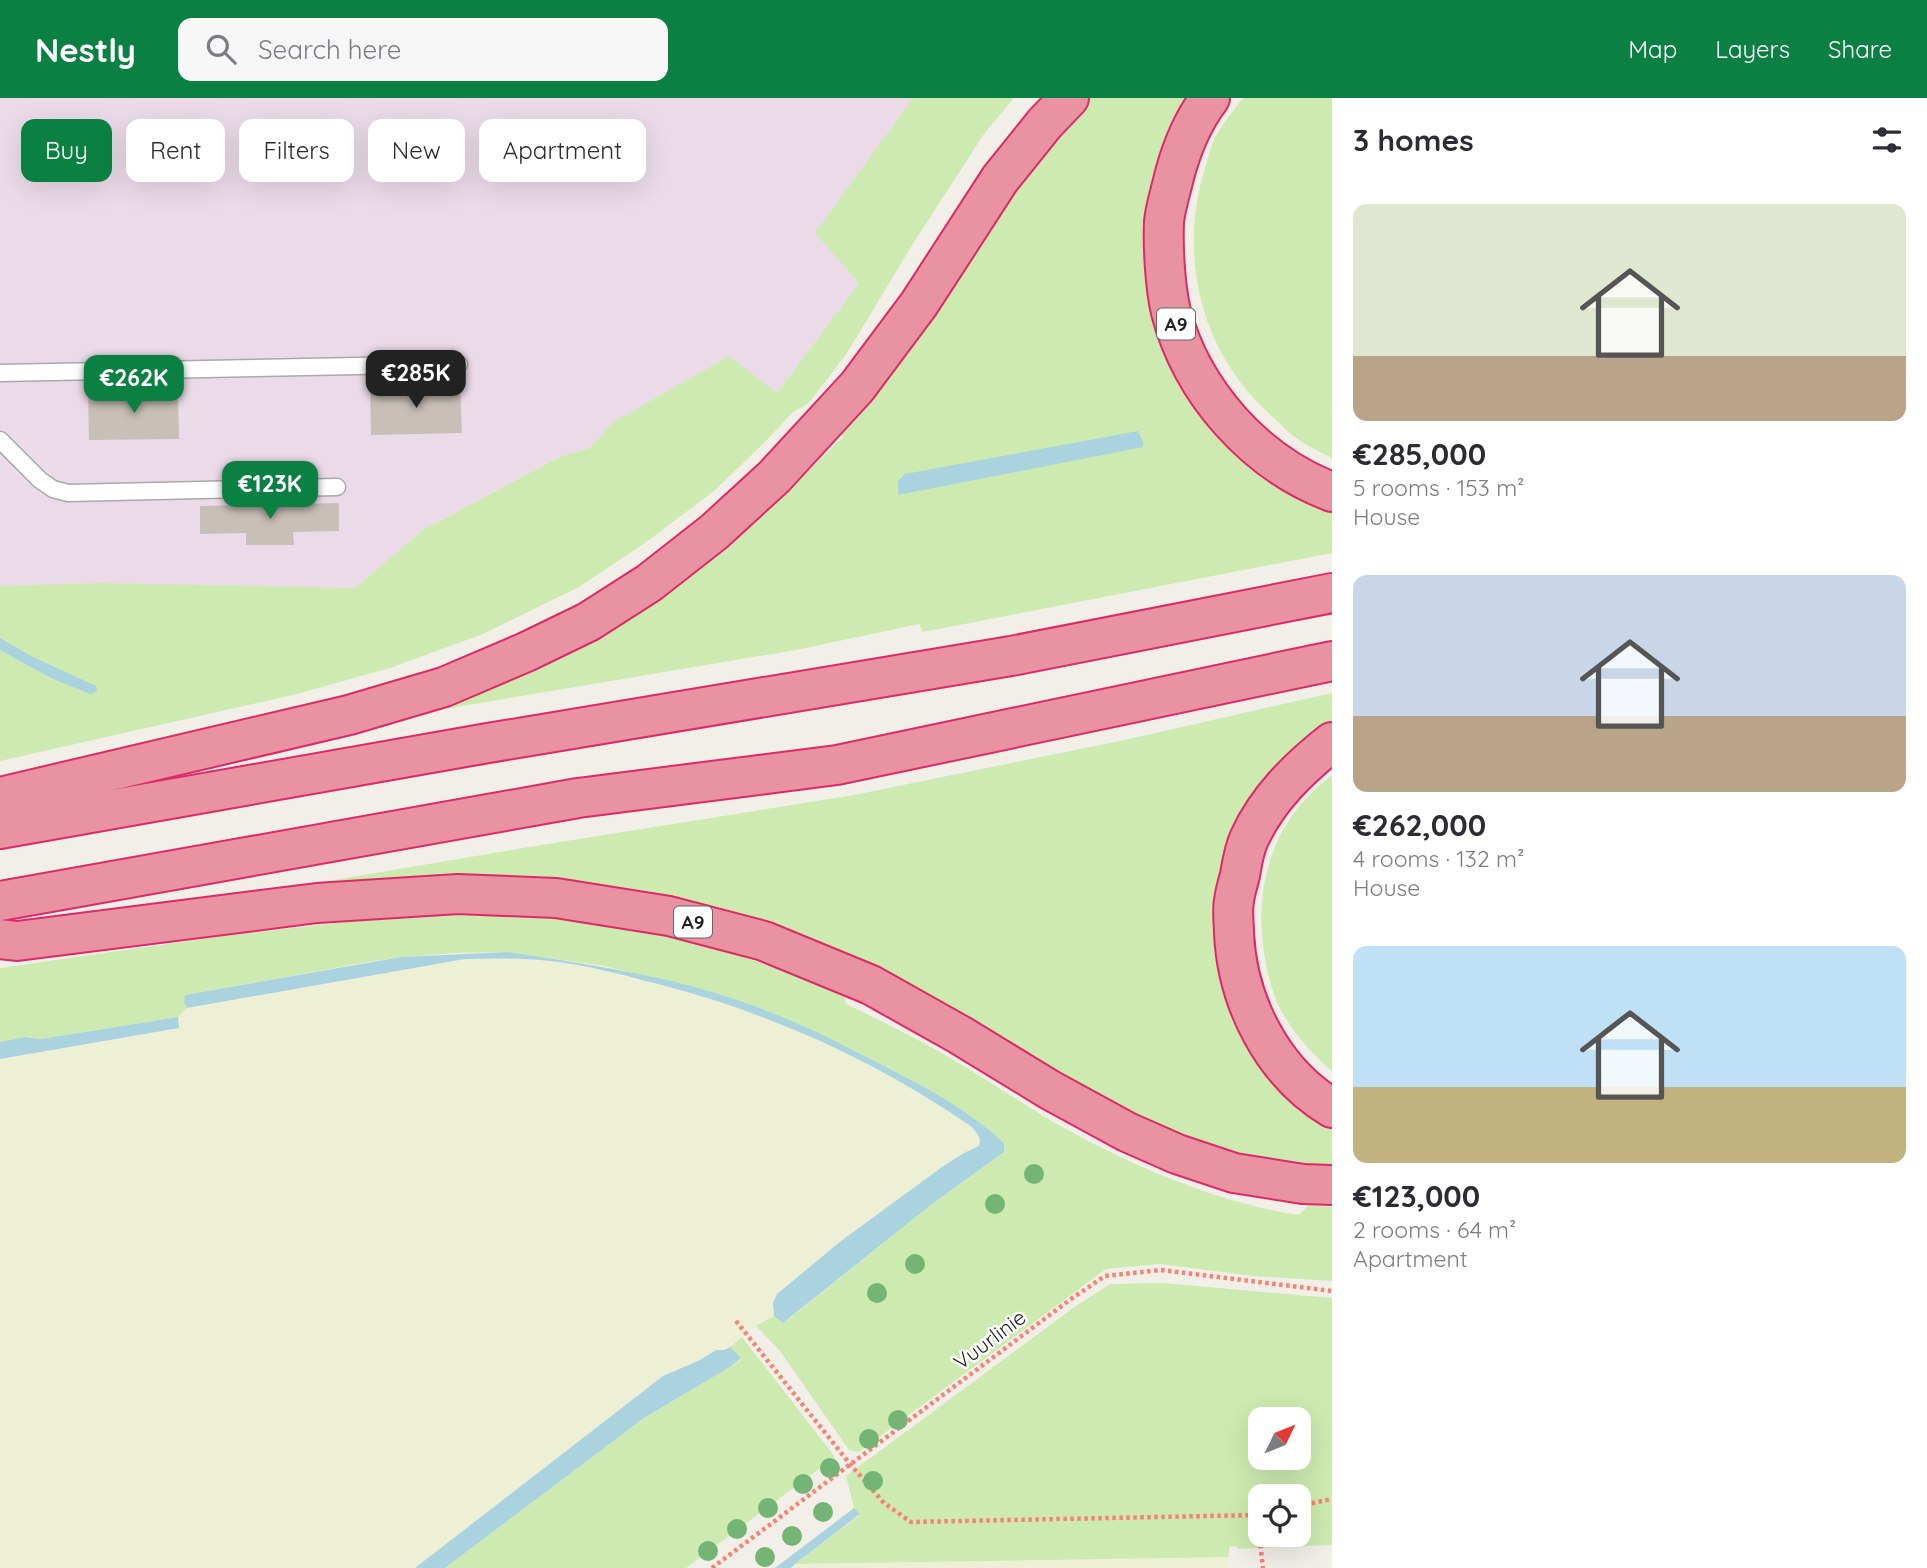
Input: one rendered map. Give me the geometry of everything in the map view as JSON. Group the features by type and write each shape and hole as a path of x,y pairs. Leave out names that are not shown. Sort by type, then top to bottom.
{"highway":[{"path":"0,797 349,715 444,687 588,622 649,583 714,532 774,477 857,387 919,304 1000,179 1069,98"},
{"name":"A9","path":"1210,98 1179,157 1164,220 1171,311 1184,348 1201,380 1238,430 1300,478 1332,492"},
{"path":"0,829 488,743 1011,656 1332,593"},
{"path":"0,901 578,798 837,765 1332,661"},
{"path":"1332,742 1299,770 1265,811 1249,840 1233,903 1236,957 1244,994 1255,1021 1293,1078 1332,1108"},
{"name":"A9","path":"0,940 17,941 317,903 458,894 556,898 669,916 764,941 871,985 1050,1090 1127,1132 1177,1154 1234,1173 1303,1184 1332,1185"}],"lane":[{"path":"0,373 459,364"},
{"path":"0,440 40,480 53,489 68,493 337,487"}],"path":[{"name":"Vuurlinie","path":"712,1568 1105,1276 1161,1270 1332,1292"},
{"path":"736,1321 850,1464 884,1503 911,1522 1248,1515"},
{"path":"1311,1503 1332,1499"},
{"path":"1261,1547 1263,1568"}],"shaded area":[{"path":"0,98 913,98 816,233 859,283 777,393 612,423 590,448 561,456 423,530 355,588 0,617"}],"green space":[{"path":"913,98 1014,98 984,134 847,353 809,403 793,412 714,491 645,543 579,587 483,634 390,668 293,695 0,761 0,586 100,583 355,588 423,530 561,456 590,448 612,423 729,356 777,393 859,283 815,233"},
{"path":"1085,98 1191,98 1169,340 1332,505 1332,553 923,632 919,624 796,650 414,714 691,572 754,524 843,437 836,429 1020,173"},
{"path":"1243,98 1332,98 1332,458 1293,436 1250,394 1229,366 1213,336 1202,304 1194,237 1197,203 1213,142"},
{"path":"1332,693 1332,728 1283,768 1224,948 1332,1119 1332,1170 1284,1165 1222,1150 1156,1128 775,929 298,886 854,795 1129,739"},
{"path":"1332,775 1332,1071 1301,1040 1277,1003 1264,953 1262,911 1267,870 1283,831 1302,803"},
{"path":"484,913 599,923 666,935 756,961 844,995 846,1004 937,1051 1055,1123 1142,1167 1205,1191 1268,1209 1299,1215 1309,1205 1332,1207 1332,1281 1253,1276 1160,1264 1106,1269 859,1452 849,1450 780,1351 756,1326 774,1316 783,1323 789,1319 932,1204 1004,1152 953,1105 848,1047 722,995 604,966 508,952 401,957 362,963 186,995 184,1003 187,1008 178,1017 41,1039 25,1037 0,1042 0,968 223,936 353,921"},
{"path":"465,959 550,961 601,969 744,1009 857,1058 912,1088 972,1127 981,1141 979,1146 942,1167 841,1241 778,1294 773,1303 774,1316 724,1350 716,1350 663,1376 415,1568 0,1568 0,1059 179,1028 178,1017 187,1008"},
{"path":"1164,1283 1332,1298 1332,1545 1311,1546 1311,1484 1248,1484 1248,1547 1284,1547 1237,1549 1238,1547 1230,1546 1228,1557 795,1564 860,1515 854,1508 846,1476 1073,1308 1110,1284"},
{"path":"742,1337 835,1457 686,1568 445,1568 644,1418 741,1359 730,1347"},
{"path":"1228,1557 1229,1568 791,1568 795,1564"}],"water":[{"path":"1138,431 1143,447 898,495 898,481 905,474"},
{"path":"0,638 31,656 96,686 97,691 90,694 51,678 0,650"},
{"path":"508,952 616,969 722,995 765,1010 848,1047 934,1093 991,1132 1004,1143 1004,1152 932,1204 783,1323 774,1316 773,1303 777,1294 841,1241 942,1167 979,1146 979,1138 972,1127 898,1080 820,1041 738,1008 590,967 539,960 465,959 187,1008 184,1003 185,995 401,957"},
{"path":"178,1017 179,1028 0,1059 0,1042 25,1037 41,1039"},
{"path":"730,1347 741,1358 730,1367 644,1418 445,1568 415,1568 663,1376 716,1350"},
{"path":"854,1508 860,1514 791,1568 775,1568"}],"building":[{"path":"460,384 462,433 371,435 370,386"},
{"path":"178,390 179,439 89,440 88,392"},
{"path":"339,503 339,531 293,532 294,545 246,545 246,533 200,534 200,506"}]}
